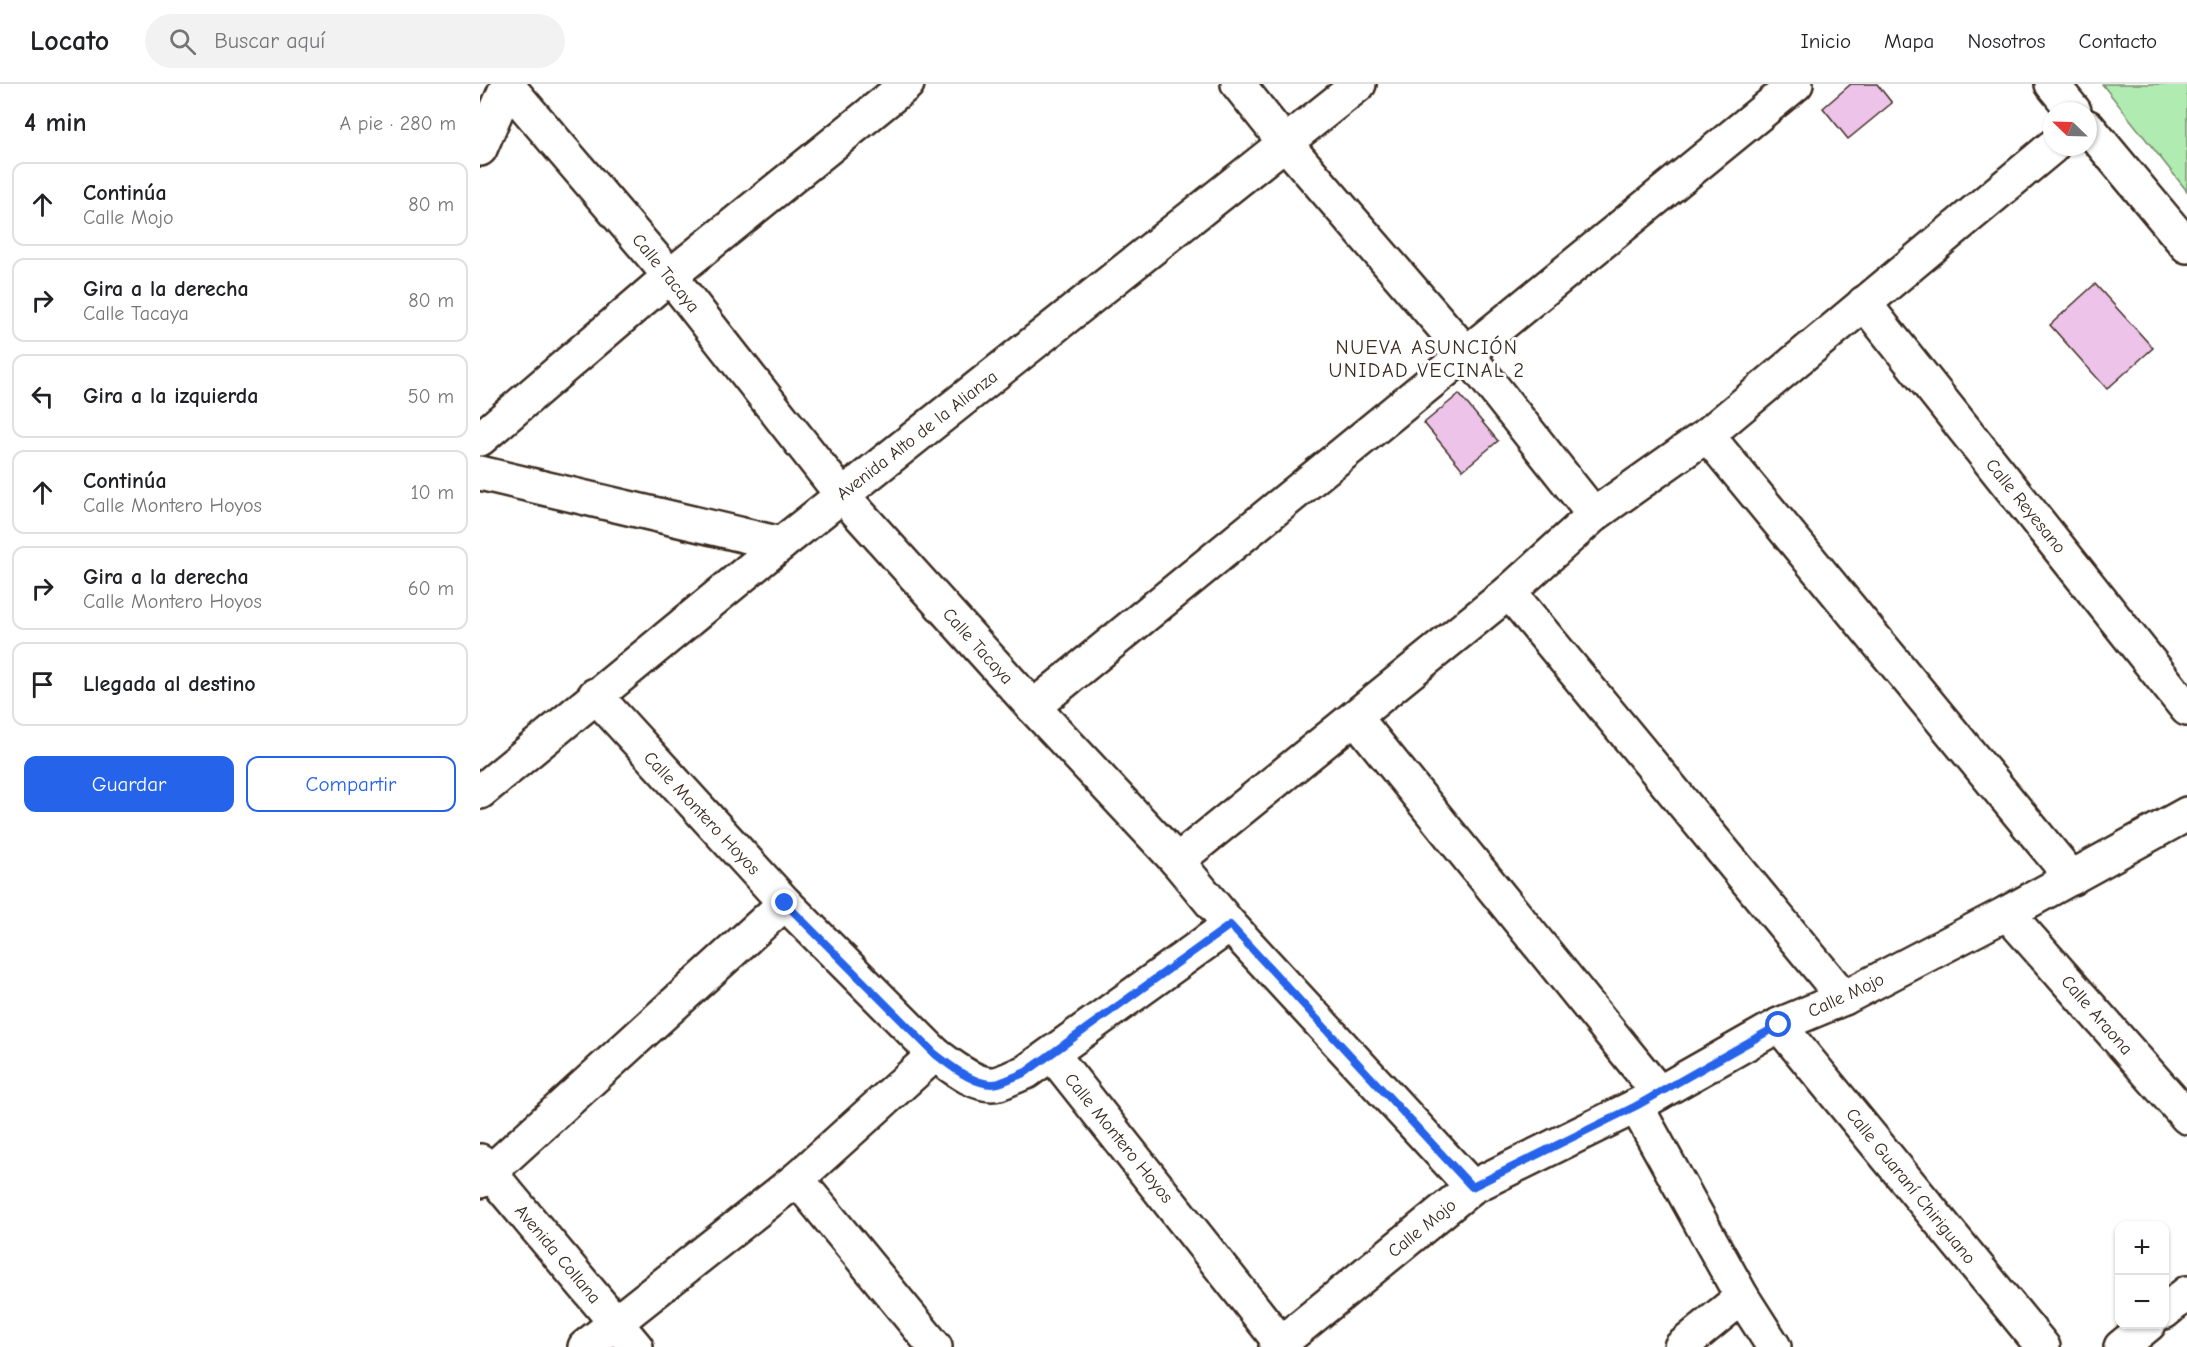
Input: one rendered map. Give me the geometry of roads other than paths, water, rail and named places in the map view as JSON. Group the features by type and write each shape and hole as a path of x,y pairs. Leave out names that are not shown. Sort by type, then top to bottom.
{"street":[{"path":"480,147 508,84"},
{"name":"Calle Tacaya","path":"508,84 670,276 843,495 1033,707 1177,861 1230,925 1472,1187"},
{"path":"480,438 670,276 907,84"},
{"path":"1238,84 1285,143 1466,353 1594,515"},
{"name":"Avenida Alto de la Alianza","path":"480,792 780,544 1359,84"},
{"path":"1033,707 1796,84"},
{"path":"2052,84 2067,102"},
{"path":"2097,137 2183,234"},
{"path":"1177,861 1509,592 1594,515 1707,435 2043,154"},
{"name":"Calle Reyesano","path":"1864,303 2187,709"},
{"path":"1707,435 2072,878"},
{"path":"480,473 780,544"},
{"path":"1509,592 1844,998"},
{"name":"Calle Montero Hoyos","path":"595,695 785,903 935,1054 959,1072 976,1080 997,1084 1026,1072 1052,1053 1280,1346"},
{"path":"1355,717 1647,1100 1742,1297 1774,1347"},
{"name":"Calle Mojo","path":"1280,1346 1472,1187 1647,1100 1779,1025 1844,998 2007,913 2187,814"},
{"path":"483,1172 785,903"},
{"name":"Calle Araona","path":"2007,913 2187,1117"},
{"path":"1052,1053 1230,925"},
{"name":"Calle Guaraní Chiriguano","path":"1779,1025 2043,1347"},
{"path":"585,1347 797,1179 935,1054"},
{"name":"Avenida Collana","path":"483,1172 636,1347"},
{"path":"797,1179 935,1347"},
{"path":"2169,1308 2187,1293"},
{"path":"1681,1347 1742,1297"},
{"path":"2121,1347 2143,1329"}],"district":[{"name":"NUEVA ASUNCIÓN UNIDAD VECINAL 2","path":"1427,358"}]}
